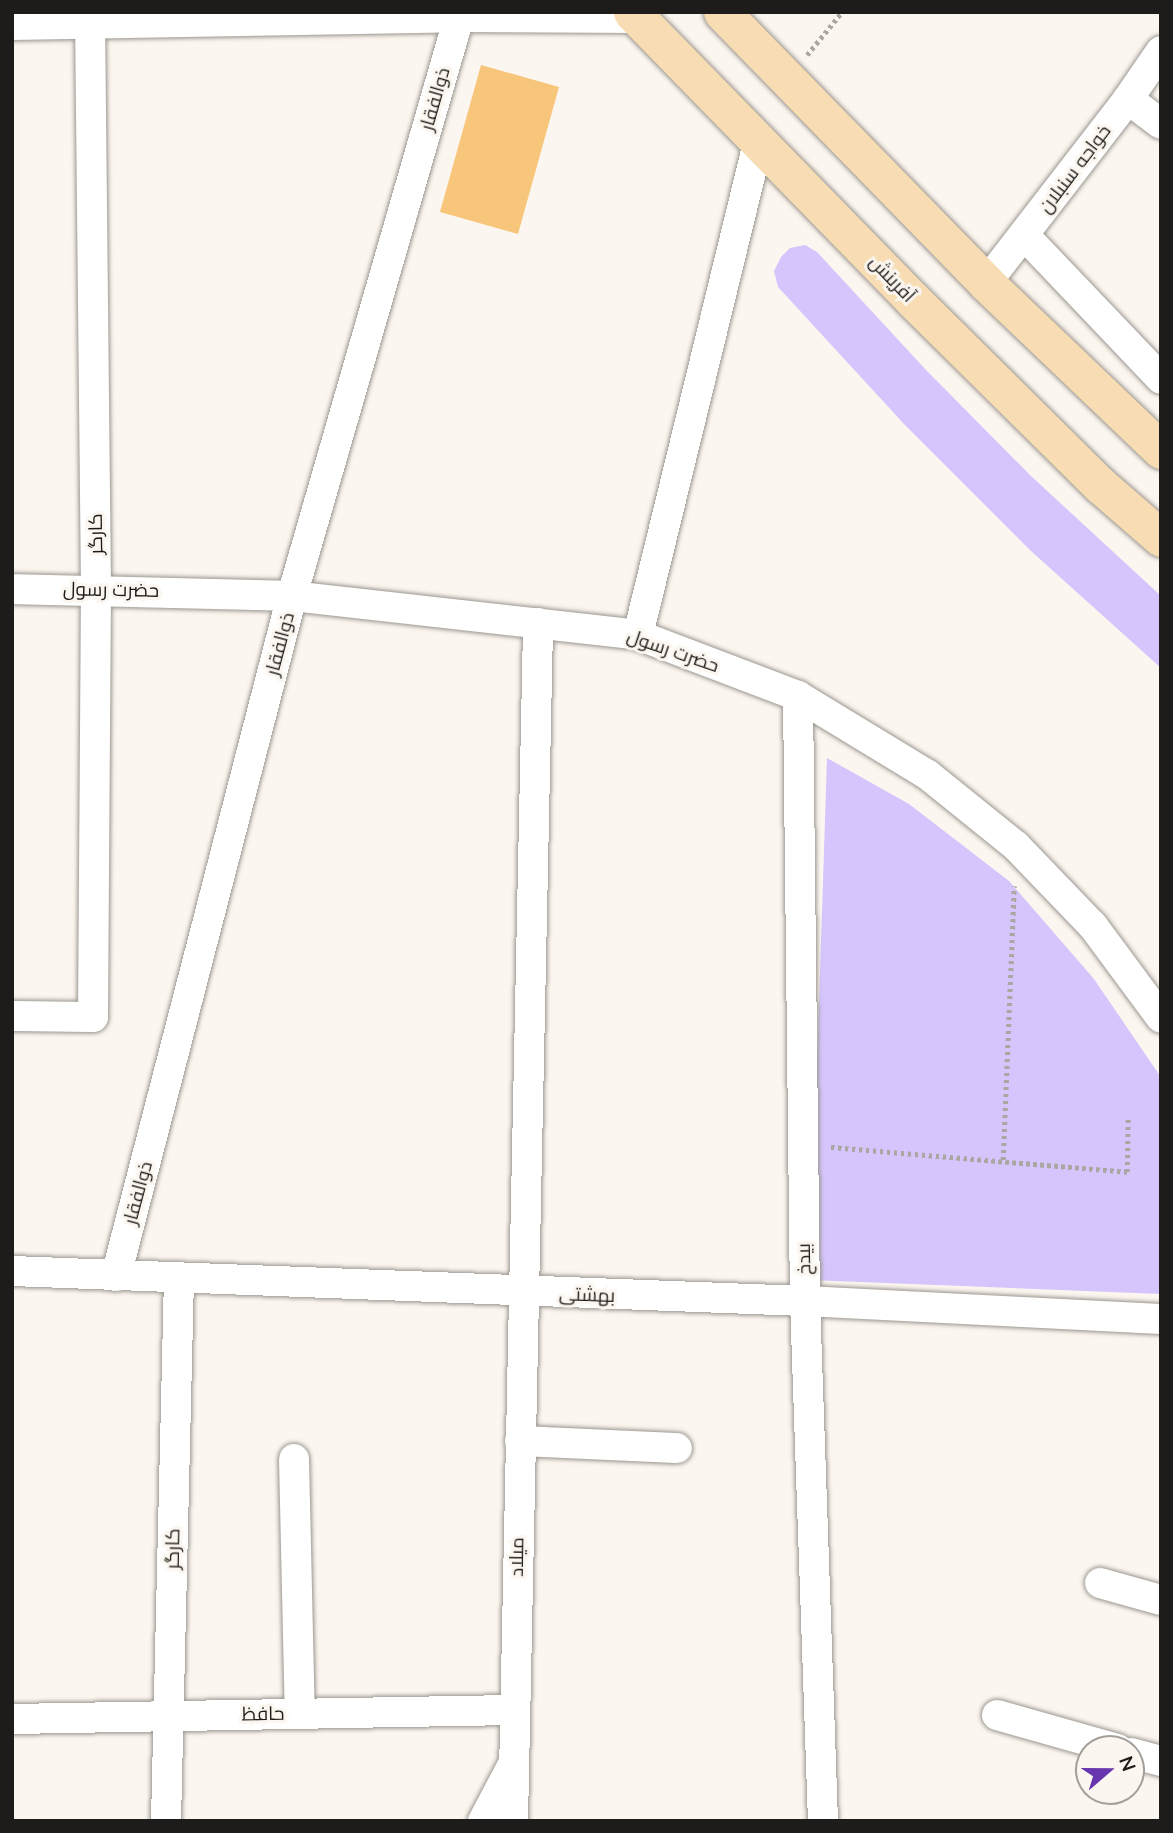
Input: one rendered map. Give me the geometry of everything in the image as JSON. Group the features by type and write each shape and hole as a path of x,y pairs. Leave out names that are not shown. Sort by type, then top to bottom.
{"main road":[{"path":"722,12 986,283 1161,450"},
{"name":"آفرینش","path":"635,15 914,301 1100,485 1161,538"}],"street":[{"path":"12,25 90,18 635,15"},
{"name":"ذوالفقار","path":"116,1276 292,596 459,17"},
{"name":"کارگر","path":"12,1016 93,1017 96,589 90,18"},
{"name":"خواجه سنبلان","path":"986,283 1128,99 1161,51"},
{"path":"1128,99 1161,124"},
{"path":"638,635 758,143"},
{"path":"1024,236 1161,379"},
{"name":"حضرت رسول","path":"12,589 292,596 638,635 798,696 928,775 1016,846 1093,926 1161,1018"},
{"name":"میلاد","path":"513,1821 538,623"},
{"name":"بیدخ","path":"798,696 805,1301 824,1821"},
{"name":"بهشتی","path":"12,1271 523,1293 805,1301 1161,1319"},
{"name":"کارگر","path":"166,1821 179,1278"},
{"path":"520,1441 677,1448"},
{"path":"294,1459 300,1714"},
{"path":"1100,1583 1161,1600"},
{"name":"حافظ","path":"12,1719 514,1710"},
{"path":"997,1715 1075,1737"},
{"path":"484,1821 514,1762"}],"path":[{"path":"787,79 842,12"},
{"path":"1003,1160 1016,846"},
{"path":"803,1145 1127,1172 1128,1116"}],"shaded area":[{"path":"805,245 817,252 927,371 1031,476 1161,596 1161,668 1031,551 904,424 778,287 774,271 781,257 790,248"},
{"path":"827,758 909,804 1009,881 1094,979 1161,1077 1161,1294 810,1280"}],"building":[{"path":"481,65 559,87 518,234 440,212"}]}
